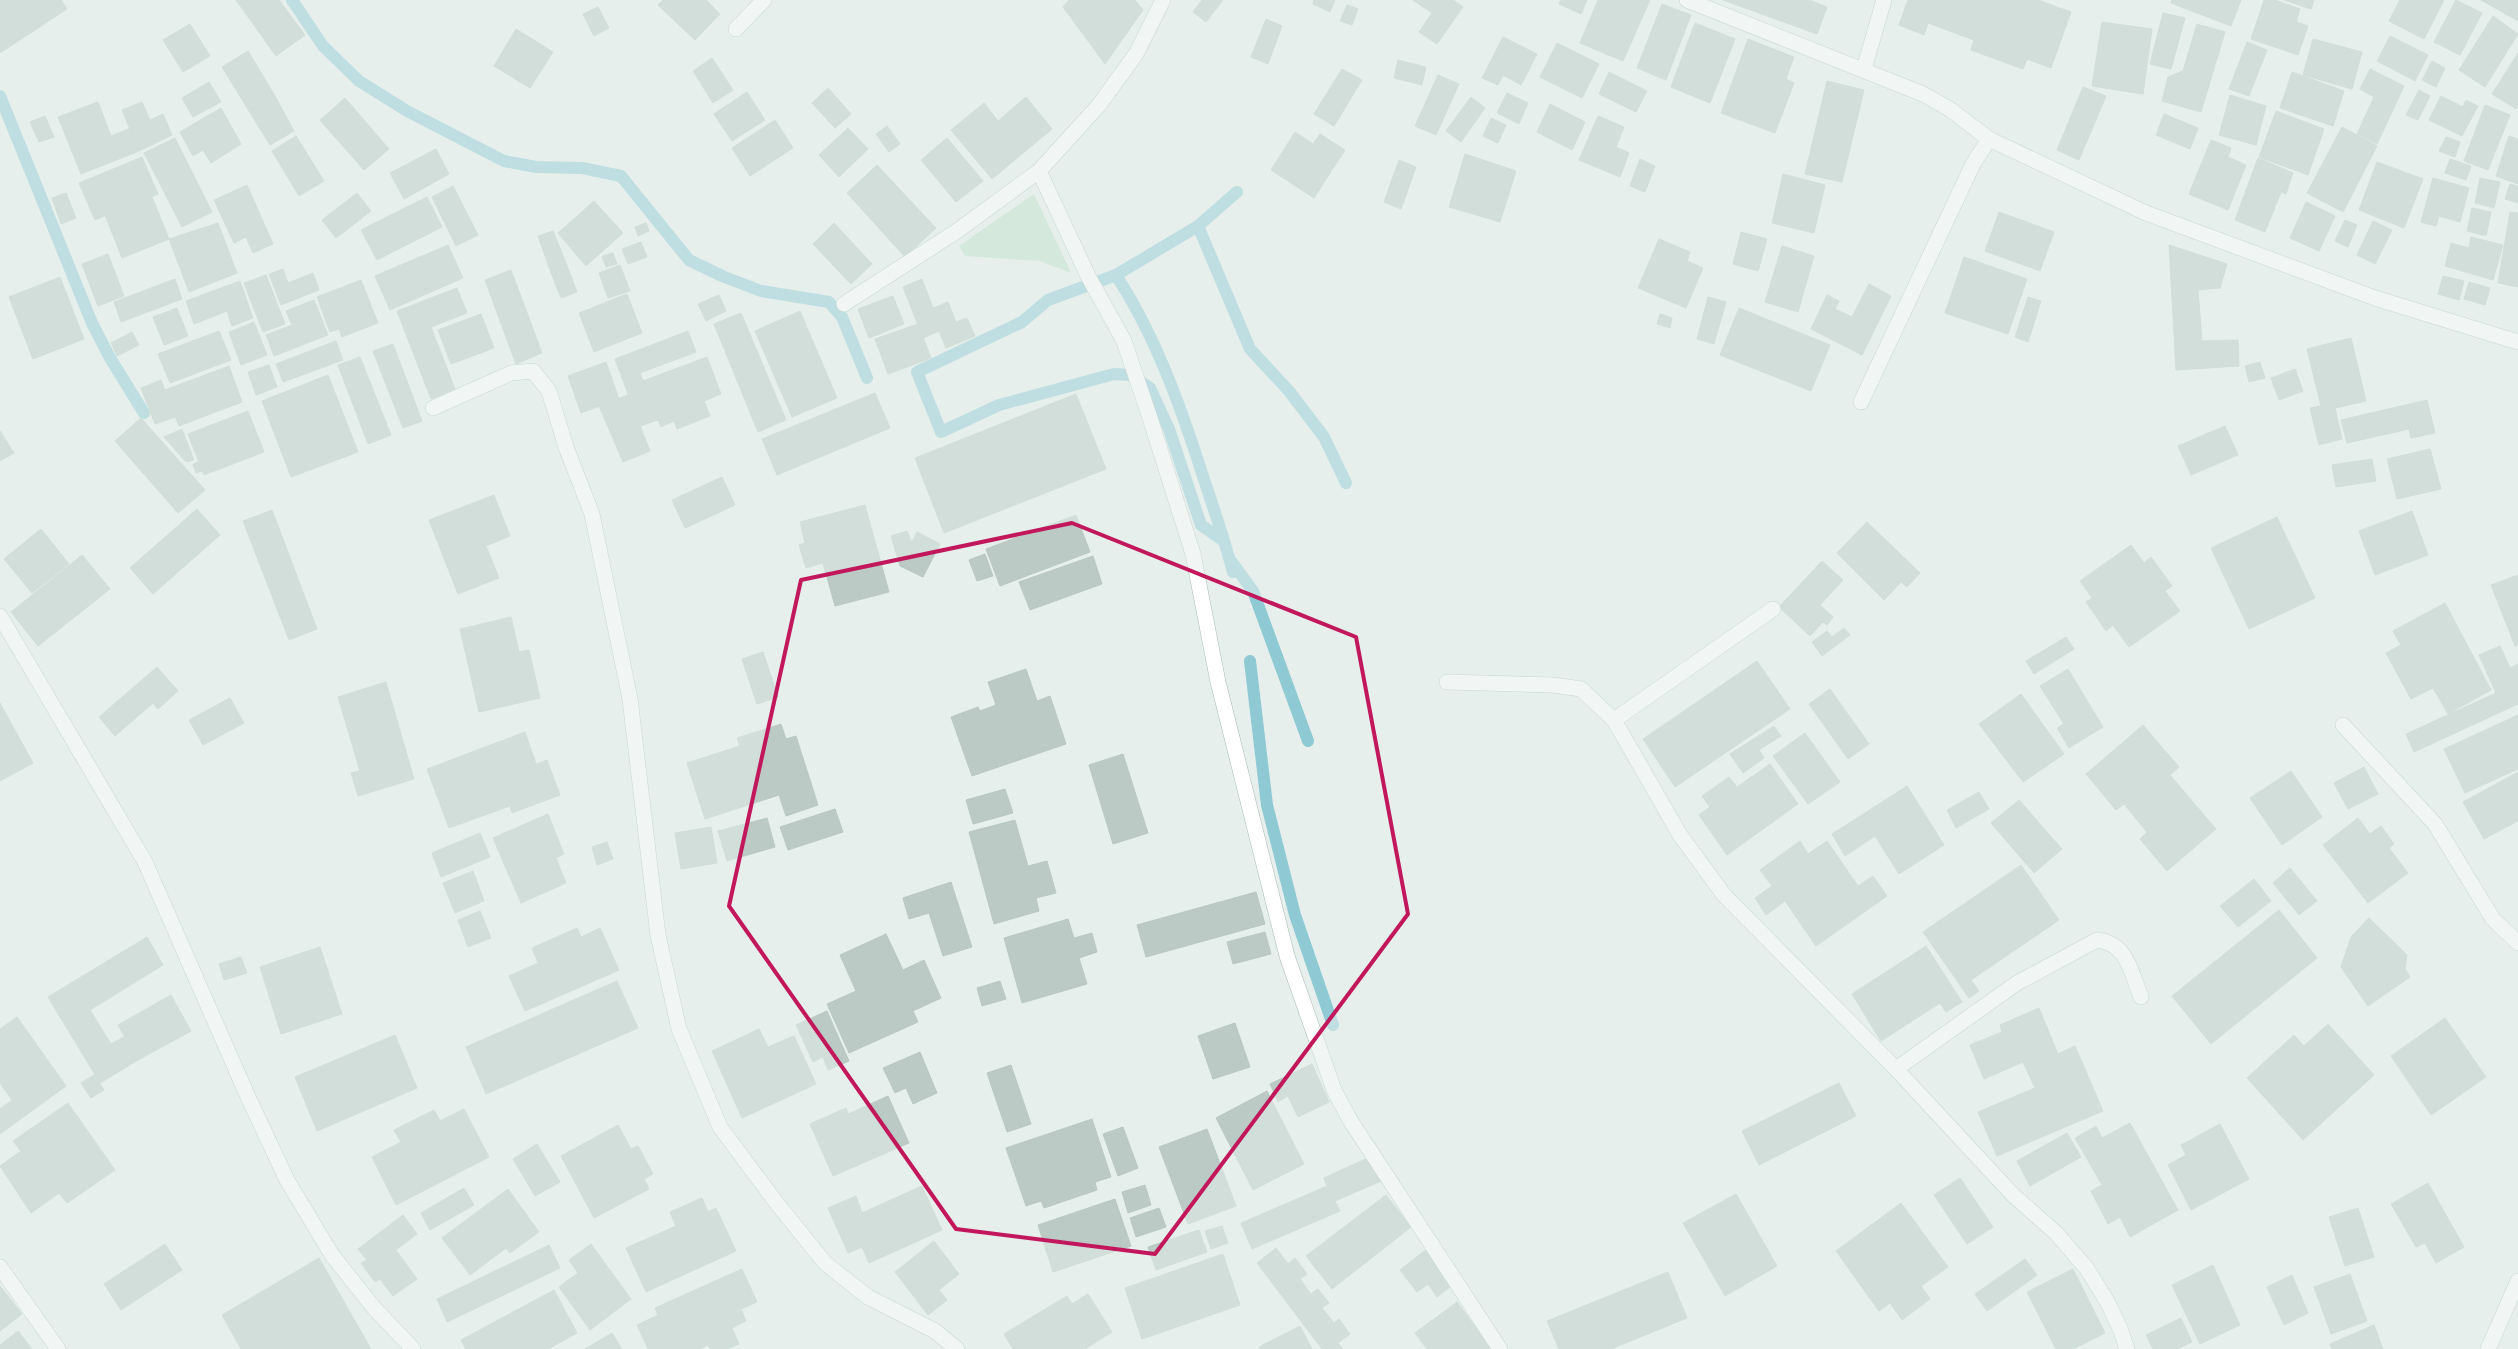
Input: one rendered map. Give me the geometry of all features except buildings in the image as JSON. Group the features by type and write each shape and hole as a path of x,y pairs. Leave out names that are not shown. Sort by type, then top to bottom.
{"street":[{"path":"736,28 764,0"},
{"path":"844,304 957,232 1039,171 1099,106 1136,54 1163,0"},
{"path":"1687,0 1923,94 1951,110 1989,139 2146,213 2375,298 2518,342"},
{"path":"1864,69 1884,0"},
{"path":"1861,402 1973,164 1989,139"},
{"path":"1039,171 1088,276 1113,318 1127,350 1193,554 1212,656 1287,956 1334,1090 1358,1133 1500,1349"},
{"path":"432,408 511,373 533,371 549,391 566,446 592,514 630,699 658,935 679,1029 720,1127 775,1201 826,1264 868,1297 935,1331 958,1349"},
{"path":"1614,720 1773,610"},
{"path":"0,616 144,862 248,1097 287,1180 332,1255 374,1308 413,1349"},
{"path":"1447,682 1553,685 1581,689 1614,720 1680,835 1724,895 1896,1069 2013,1195 2056,1232 2087,1269 2108,1303 2127,1349"},
{"path":"2343,725 2434,824 2494,919 2518,943"},
{"path":"1896,1069 2016,983 2097,940 2108,941 2118,946 2124,955 2141,998"},
{"path":"0,1267 58,1349"},
{"path":"2488,1349 2518,1281"}],"highlighted area":[{"path":"1072,523 1356,637 1408,914 1155,1254 956,1229 729,906 801,580"}],"green space":[{"path":"1034,194 1071,273 1040,261 965,256 959,246"}],"waterway":[{"path":"292,0 323,46 359,81 407,111 504,161 536,167 582,168 621,176 689,260 722,276 761,291 829,302 842,317 867,378"},
{"path":"0,96 92,323 110,358 144,413"},
{"path":"917,372 1022,322 1048,300 1116,275 1198,226 1237,192"},
{"path":"1198,226 1250,349 1289,391 1324,437 1346,483"},
{"path":"1116,275 1143,321 1175,394 1214,508 1233,572"},
{"path":"917,372 941,432 999,405 1114,374 1130,375 1150,388 1169,429 1201,525 1224,541"},
{"path":"1231,561 1253,591 1308,741"},
{"path":"1250,661 1267,805 1295,915 1333,1025"}]}
